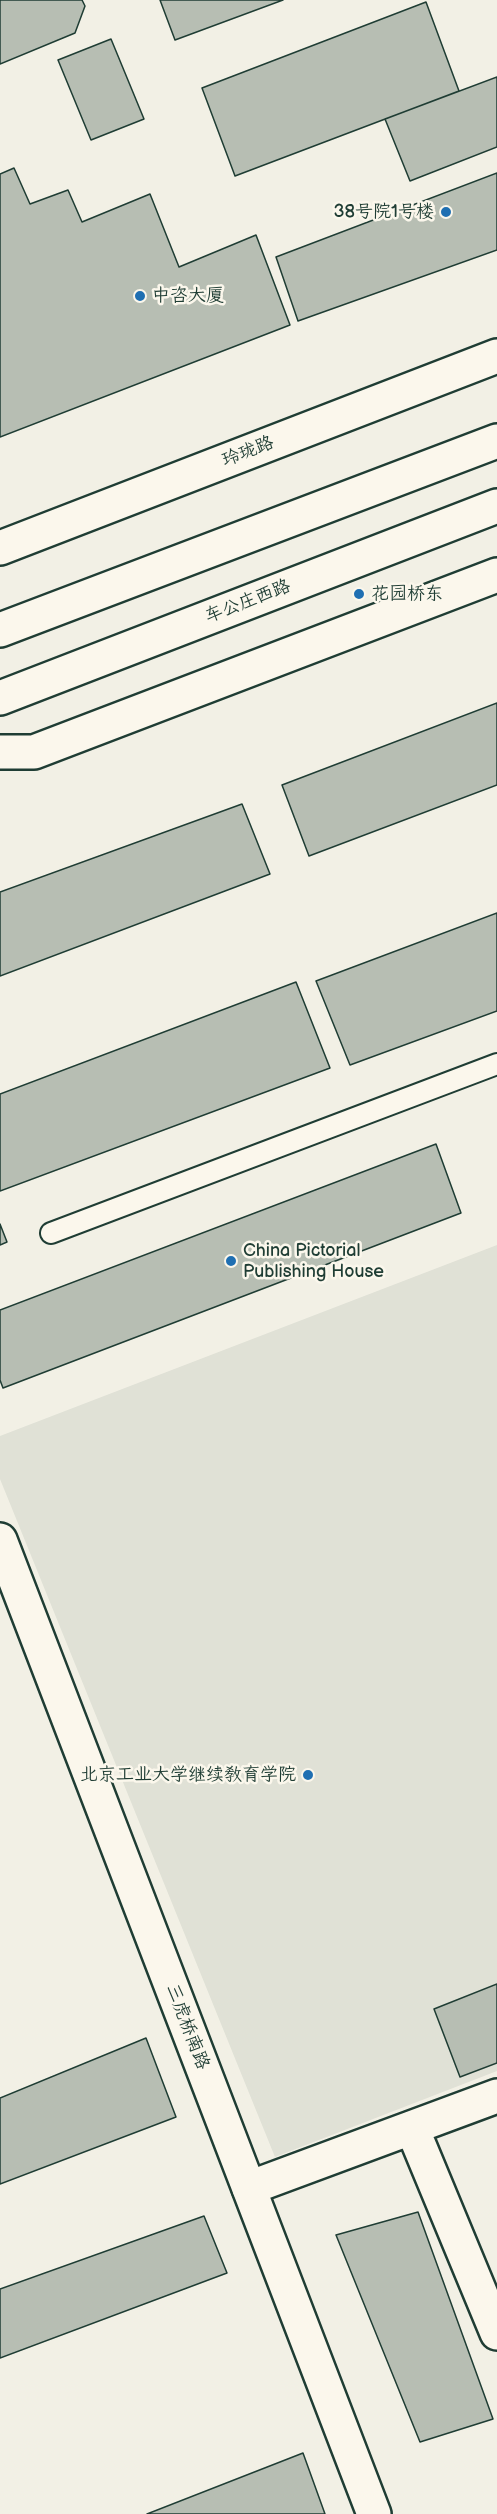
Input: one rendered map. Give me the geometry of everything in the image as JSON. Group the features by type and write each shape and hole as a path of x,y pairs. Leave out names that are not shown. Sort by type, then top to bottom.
{"street":[{"name":"玲珑路","path":"0,548 497,356"},
{"path":"0,630 497,441"},
{"name":"车公庄西路","path":"0,698 497,506"},
{"path":"0,766 497,575"},
{"path":"0,752 34,752"},
{"name":"三虎桥南路","path":"0,1540 374,2514"},
{"path":"249,2188 497,2096"},
{"path":"412,2128 483,2263 497,2333"}],"lane":[{"path":"51,1233 497,1064"}],"shaded area":[{"name":"北京工业大学继续教育学院","path":"497,1245 497,2071 275,2157 0,1479 0,1436"}],"building":[{"path":"0,0 82,0 85,6 75,33 0,64"},
{"path":"160,0 283,0 175,40"},
{"path":"426,2 459,91 235,176 202,88"},
{"path":"111,39 144,119 91,140 58,60"},
{"path":"497,77 497,147 410,181 385,119"},
{"name":"中咨大厦","path":"14,168 30,204 68,190 82,222 150,194 179,267 256,235 290,325 0,437 0,174"},
{"name":"38号院1号楼","path":"497,173 497,250 298,321 276,257"},
{"path":"497,703 497,785 309,856 282,785"},
{"path":"242,804 270,874 0,976 0,892"},
{"path":"497,913 497,1011 350,1065 316,981"},
{"path":"296,982 330,1068 0,1191 0,1094"},
{"name":"China Pictorial Publishing House","path":"436,1144 461,1213 3,1388 0,1380 0,1310"},
{"path":"0,1224 7,1242 0,1245"},
{"path":"497,1984 497,2063 460,2077 434,2009"},
{"path":"146,2038 176,2117 0,2184 0,2098"},
{"path":"418,2212 493,2419 420,2442 336,2235"},
{"path":"204,2216 227,2273 0,2358 0,2289"},
{"path":"303,2453 325,2514 147,2514"}],"place":[{"name":"38号院1号楼","path":"446,212"},
{"name":"中咨大厦","path":"140,296"},
{"name":"花园桥东","path":"359,594"},
{"name":"China Pictorial Publishing House","path":"231,1261"},
{"name":"北京工业大学继续教育学院","path":"308,1775"}]}
